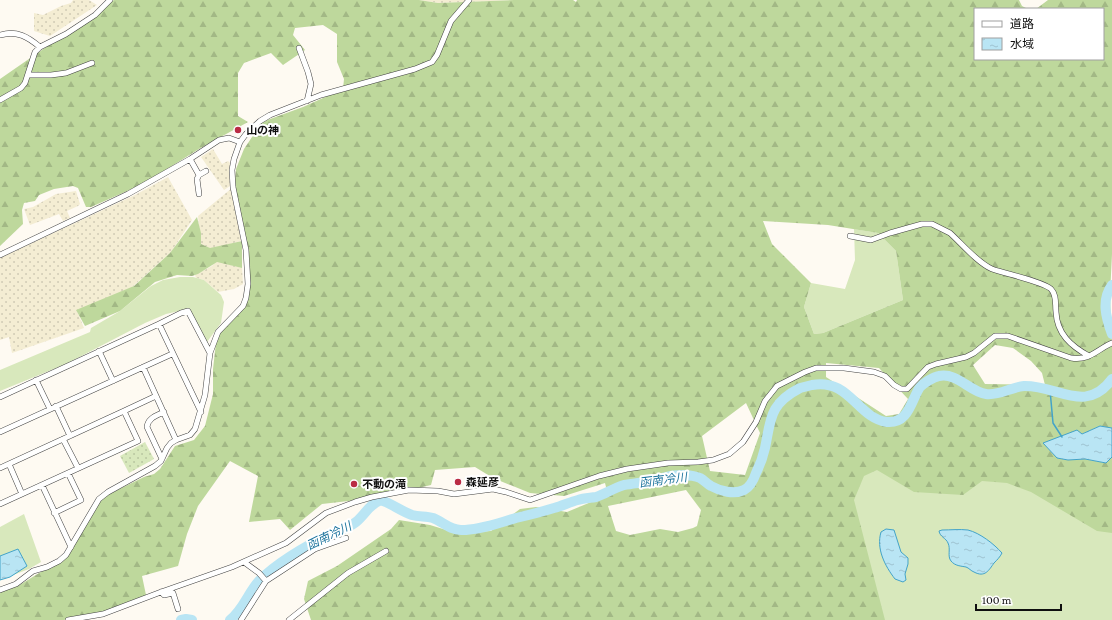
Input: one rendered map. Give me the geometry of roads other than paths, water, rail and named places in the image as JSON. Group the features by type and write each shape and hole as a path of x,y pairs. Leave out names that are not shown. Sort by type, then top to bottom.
{"street":[{"path":"0,100 21,88 25,83 35,52 40,47 66,34 95,15 110,0"},
{"path":"0,590 16,584 33,571 47,567 59,561 66,555 99,499 108,492 155,466 162,460 167,448 176,440 193,433 205,395 210,353 218,332 243,306 248,291 246,250 234,194 232,170 240,142 246,134 260,121 270,115 321,96 415,69 432,62 437,55 451,22 469,0"},
{"path":"0,35 6,33 16,33 23,35 40,47"},
{"path":"299,48 311,84 307,102"},
{"path":"28,75 51,75 66,73 92,63"},
{"path":"0,255 128,194 224,138 229,138 240,142"},
{"path":"190,159 198,175 197,179 199,194"},
{"path":"198,175 206,171"},
{"path":"850,236 871,240 922,224 932,224 945,230 982,263 992,268 1038,283 1050,289 1056,297 1057,322 1063,337 1076,349 1089,356"},
{"path":"0,397 188,311 210,353"},
{"path":"159,324 200,412"},
{"path":"68,620 102,614 244,562 286,543 326,513 372,497 409,490 438,491 454,494 493,489 530,500 598,476 627,469 661,463 713,460 729,454 743,442 756,422 765,401 777,386 816,368 844,368 874,372 885,376 894,385 901,389 907,389 928,368 936,364 966,357 974,353 995,336 1008,336 1071,358 1080,359 1089,356 1111,343"},
{"path":"99,351 113,381"},
{"path":"0,432 172,354"},
{"path":"144,367 176,440"},
{"path":"36,380 50,409"},
{"path":"0,468 156,396"},
{"path":"56,406 70,436"},
{"path":"0,504 138,440 124,411"},
{"path":"162,460 147,427 148,422 151,419 164,412"},
{"path":"64,439 78,468"},
{"path":"9,464 22,494"},
{"path":"54,513 81,500 68,473"},
{"path":"42,485 71,547"},
{"path":"241,620 266,580 315,548 346,538"},
{"path":"289,620 348,573 386,551"},
{"path":"244,562 259,572 266,580"},
{"path":"161,592 164,595 173,593 178,609"}],"water":[{"path":"1100,426 1112,428 1112,457 1106,463 1085,459 1068,460 1057,458 1043,443 1077,430 1082,434"},
{"path":"886,529 894,530 901,552 908,558 905,574 906,580 903,582 895,579 882,557 880,538 881,532"},
{"path":"939,531 973,531 986,539 1002,553 988,571 984,574 978,574 966,567 956,565 951,561 949,557 948,543"},
{"path":"18,549 27,566 10,577 0,580 0,556"}],"waterway":[{"name":"函南冷川","path":"1112,285 1106,303 1106,315 1112,334"},
{"name":"函南冷川","path":"230,620 235,616 259,581 265,575 290,556 308,545 345,529 359,519 373,504 381,500 404,512 412,515 433,518 450,527 461,530 489,526 580,499 596,497 624,485 670,476 693,476 727,492 736,492 746,489 754,478 763,455 773,413 777,406 782,400 800,388 825,384 836,387 845,393 868,414 877,419 887,422 894,422 905,415 920,387 929,380 939,376 958,379 974,390 986,394 996,394 1024,386 1036,387 1081,397 1092,395 1102,390 1112,379"},
{"path":"1050,390 1053,423 1062,437"},
{"name":"函南冷川","path":"181,620 192,620"}],"place":[{"name":"山の神","path":"238,130"},
{"name":"森延彦","path":"458,482"},
{"name":"不動の滝","path":"354,484"}]}
